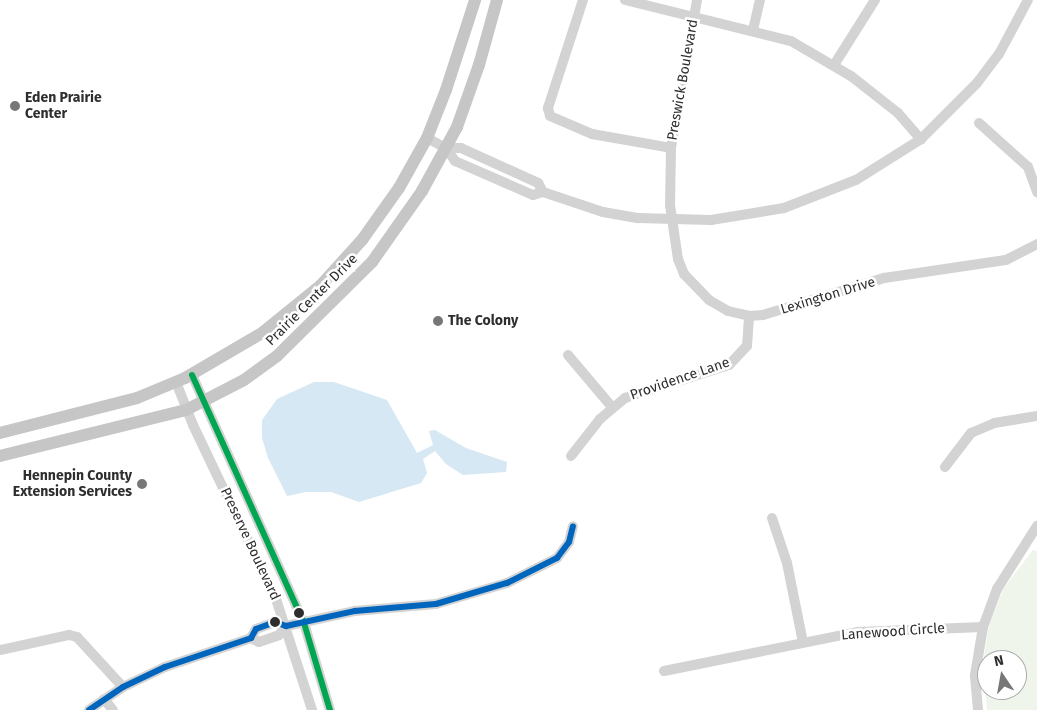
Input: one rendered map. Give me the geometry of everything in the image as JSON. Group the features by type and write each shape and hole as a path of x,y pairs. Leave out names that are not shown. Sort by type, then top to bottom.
{"main road":[{"name":"Prairie Center Drive","path":"0,433 137,398 192,375 270,327 321,285 373,225 400,188 427,138 446,90 475,0"},
{"name":"Prairie Center Drive","path":"0,456 186,410 204,402 277,356 345,291 399,227 446,148 479,65 497,0"}],"street":[{"path":"583,0 548,108 550,116 592,134 671,148"},
{"path":"625,0 753,30 791,41 834,65 898,113 921,139"},
{"name":"Preswick Boulevard","path":"672,221 671,148 697,0"},
{"path":"753,30 760,0"},
{"path":"834,65 875,0"},
{"path":"427,138 446,148 455,161 533,195 543,192 603,212 672,221 739,217 793,205 856,180 921,139 977,83 999,54 1028,0"},
{"path":"979,123 1028,167 1037,192"},
{"name":"Lexington Drive","path":"672,221 678,259 690,282 709,300 728,310 749,316 784,310 884,278 1006,260 1037,244"},
{"name":"Providence Lane","path":"571,456 612,407 641,391 729,365 746,346 749,316"},
{"path":"568,356 612,407"},
{"name":"Preserve Boulevard","path":"192,375 304,623 330,710"},
{"name":"Preserve Boulevard","path":"176,382 186,410 247,533 286,626 312,710"},
{"path":"945,467 971,433 994,424 1037,416"},
{"path":"772,518 787,563 803,642"},
{"path":"89,710 123,687 208,650 251,638 256,629 275,622 286,626 355,611 436,604 507,583 556,558 569,542 573,526"},
{"path":"978,710 975,675 983,627 997,589 1034,538 1037,526"},
{"name":"Lanewood Circle","path":"664,671 803,642 876,631 983,627"},
{"path":"0,650 69,635 77,637 123,687"},
{"path":"104,699 114,710"}],"shaded area":[{"path":"1033,550 1037,551 1037,710 987,710 986,700 1027,700 1027,650 985,650 989,626 1003,589"}],"water":[{"path":"314,382 334,382 387,400 417,453 433,445 429,431 435,430 466,448 507,462 506,472 463,475 446,464 435,451 423,459 427,473 421,483 359,502 331,492 306,492 287,496 268,458 262,438 262,420 277,399"}],"transit line":[{"path":"192,375 304,623 330,710"},
{"path":"89,710 123,687 165,667 251,638 256,629 275,622 286,626 355,611 436,604 507,583 557,558 569,542 573,526"}],"place":[{"name":"Eden Prairie Center","path":"15,106"},
{"name":"The Colony","path":"438,321"},
{"name":"Hennepin County Extension Services","path":"142,484"}]}
